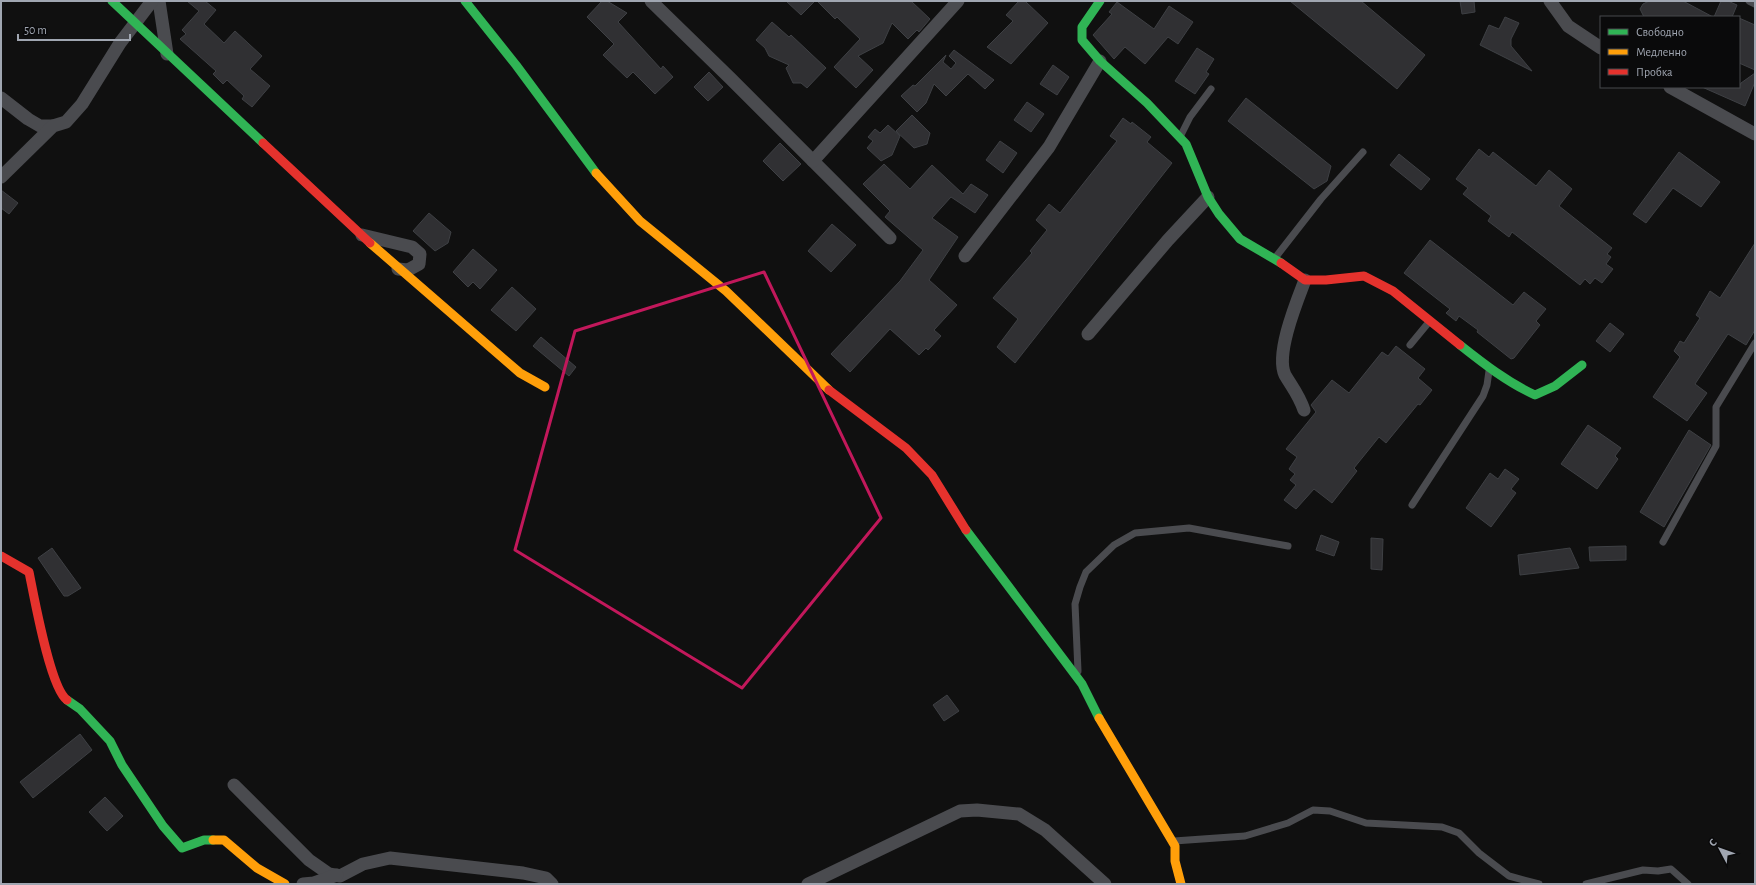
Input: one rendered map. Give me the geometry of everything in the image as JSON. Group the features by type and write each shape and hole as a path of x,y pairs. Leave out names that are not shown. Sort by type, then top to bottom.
{"street":[{"path":"112,1 398,269 520,373 545,387"},
{"path":"1,98 28,119 40,126 53,126 66,122 82,104 134,23 152,1"},
{"path":"159,1 167,54"},
{"path":"465,1 516,65 591,168 640,221 726,291 833,394 906,448 932,475 973,541 1078,679 1168,837 1175,846 1175,861 1181,884"},
{"path":"651,1 890,238"},
{"path":"813,161 958,1"},
{"path":"1100,1 1082,27 1082,40 1100,61 1147,103 1186,144 1208,197 1219,214 1240,239 1275,258 1306,280 1326,280 1364,276 1393,290 1490,369 1516,386 1535,395 1555,386 1582,365"},
{"path":"1550,1 1568,26 1600,47"},
{"path":"965,256 1049,147 1100,61"},
{"path":"1672,88 1755,134"},
{"path":"1,177 53,126"},
{"path":"1088,334 1168,240 1208,197"},
{"path":"361,235 412,247 420,254 419,264 408,270 398,269"},
{"path":"1304,410 1298,394 1285,374 1283,365 1289,321 1306,280"},
{"path":"1,556 29,572 43,640 52,670 63,697 80,709 110,741 122,765 163,826 182,848 204,840 224,840 257,868 286,884"},
{"path":"234,785 309,860 329,874 340,876 363,864 390,858 523,873 546,878 552,884"},
{"path":"808,884 960,810 1019,814 1045,830 1105,884"},
{"path":"303,884 314,883 337,875"}],"lane":[{"path":"1749,1 1755,4"},
{"path":"1180,137 1190,117 1211,89"},
{"path":"1275,258 1321,199 1363,152"},
{"path":"1410,345 1430,320"},
{"path":"1663,542 1716,446 1716,407 1755,343"},
{"path":"1412,505 1483,396 1490,369"},
{"path":"1078,679 1075,604 1086,572 1114,545 1135,533 1189,528 1288,546"},
{"path":"1168,837 1175,841 1180,841 1245,836 1288,824 1313,810 1330,812 1366,823 1442,827 1459,833 1479,853 1509,876 1539,884"},
{"path":"1586,884 1643,870 1658,871 1671,869 1688,884"}],"highlighted area":[{"path":"764,272 881,518 742,688 515,550 575,331"}],"building":[{"path":"187,1 205,1 216,10 204,24 224,43 235,31 262,56 250,69 270,86 252,107 242,99 244,96 227,80 223,84 213,74 216,71 180,39 186,34 182,30 199,11"},
{"path":"602,1 607,1 627,13 618,22 661,69 663,66 673,77 655,94 633,72 627,78 603,55 614,44 587,17"},
{"path":"786,1 815,1 801,15"},
{"path":"817,1 911,1 930,19 919,32 917,30 908,39 892,23 883,43 858,56 873,70 856,88 834,67 860,39 837,17 835,19"},
{"path":"1019,1 1025,1 1048,23 1011,64 987,47 1013,21 1006,15"},
{"path":"1290,1 1361,1 1425,55 1397,89"},
{"path":"1460,1 1474,1 1475,12 1462,14"},
{"path":"1649,1 1683,1 1711,16 1644,16 1640,9 1643,4"},
{"path":"1721,1 1728,1 1737,5 1732,16 1714,16"},
{"path":"1117,2 1154,29 1169,6 1193,22 1178,44 1168,37 1145,64 1125,47 1114,59 1093,35 1112,14 1109,12"},
{"path":"1505,17 1519,23 1511,39 1511,46 1532,71 1480,45 1489,25 1499,29"},
{"path":"1740,18 1755,25 1755,70 1740,63"},
{"path":"772,22 789,37 791,35 826,68 807,88 801,83 793,83 786,68 789,65 769,56 765,48 756,40"},
{"path":"1197,48 1214,59 1206,72 1209,74 1195,94 1175,81"},
{"path":"954,50 994,80 985,89 968,74 946,96 934,84 926,103 917,112 901,96 913,85 915,86 946,55 943,62 951,69 956,63 949,56"},
{"path":"1053,65 1069,77 1057,95 1040,84"},
{"path":"709,72 723,87 708,101 694,87"},
{"path":"1755,73 1755,82 1745,106 1704,88 1740,88 1741,83"},
{"path":"1246,98 1331,166 1327,181 1314,189 1228,121"},
{"path":"1027,102 1044,114 1031,132 1014,120"},
{"path":"912,115 930,133 927,144 914,148 896,131"},
{"path":"1123,118 1131,124 1132,122 1151,137 1147,142 1172,163 1015,363 997,347 1018,319 993,298 1032,253 1030,251 1047,230 1036,220 1049,204 1060,213 1117,141 1110,136"},
{"path":"888,125 900,136 892,155 881,161 867,148 873,141 868,137 875,129 880,133"},
{"path":"1000,141 1017,153 1003,173 986,160"},
{"path":"780,143 801,164 783,181 763,161"},
{"path":"1479,149 1489,157 1493,152 1536,186 1549,170 1572,189 1559,206 1612,248 1607,254 1611,257 1606,264 1613,269 1602,283 1595,278 1590,284 1585,279 1580,285 1512,232 1509,237 1488,221 1491,216 1463,194 1468,188 1456,179"},
{"path":"1679,152 1720,182 1701,207 1673,188 1646,223 1633,214"},
{"path":"1399,154 1430,179 1421,190 1390,165"},
{"path":"884,164 910,189 932,165 963,194 971,184 988,195 975,213 951,197 932,218 958,237 929,280 957,305 934,330 941,336 928,350 926,348 919,355 890,329 850,372 831,354 900,281 923,250 885,217 890,211 863,184"},
{"path":"1,190 18,203 9,214 1,208"},
{"path":"429,213 451,232 448,243 435,251 413,231"},
{"path":"832,224 856,245 831,272 808,251"},
{"path":"1430,240 1513,305 1524,292 1546,309 1536,321 1540,325 1514,358 1511,359 1477,332 1478,330 1459,316 1456,321 1446,313 1450,309 1404,273"},
{"path":"1755,243 1755,330 1746,345 1728,334 1695,384 1707,393 1687,421 1653,397 1680,357 1674,351 1680,341 1684,343 1700,318 1696,315 1710,291 1720,298"},
{"path":"473,249 497,270 480,289 473,282 468,287 453,272"},
{"path":"512,287 536,309 516,331 491,310"},
{"path":"1610,323 1624,334 1610,352 1596,341"},
{"path":"541,337 576,367 569,376 533,346"},
{"path":"1396,346 1425,369 1418,378 1432,390 1420,405 1418,404 1386,443 1379,437 1354,468 1357,471 1332,503 1314,489 1296,509 1284,500 1296,485 1290,480 1295,474 1289,469 1297,457 1286,449 1316,412 1311,405 1332,380 1349,393 1382,352 1388,356"},
{"path":"1588,425 1621,448 1615,456 1618,459 1597,489 1561,464"},
{"path":"1689,430 1711,445 1664,527 1640,512"},
{"path":"1505,469 1519,479 1511,489 1516,493 1491,527 1466,508 1490,473 1498,479"},
{"path":"1321,535 1339,542 1334,556 1316,550"},
{"path":"1371,538 1383,539 1382,570 1371,569"},
{"path":"1626,546 1626,560 1590,561 1589,547"},
{"path":"52,548 81,588 68,596 64,596 38,558"},
{"path":"1570,548 1579,568 1520,575 1518,555"},
{"path":"947,695 959,711 944,721 933,705"},
{"path":"80,734 92,750 33,798 20,782"},
{"path":"105,797 123,816 107,831 89,812"}],"traffic: fast":[{"path":"112,1 263,143"},
{"path":"465,1 516,65 596,173"},
{"path":"1100,1 1082,27 1082,40 1100,61 1147,103 1186,144 1208,197 1219,214 1240,239 1281,263"},
{"path":"1460,345 1487,366 1535,395 1555,386 1582,365"},
{"path":"966,530 1082,684 1099,718"},
{"path":"67,700 80,709 110,741 122,765 163,826 182,848 204,840 213,840"}],"traffic: slow":[{"path":"596,173 640,221 726,291 829,390"},
{"path":"370,243 520,373 545,387"},
{"path":"1099,718 1175,846 1175,861 1181,884"},
{"path":"213,840 224,840 257,868 285,884"}],"traffic: jam":[{"path":"263,143 370,243"},
{"path":"1281,263 1305,280 1326,280 1364,276 1393,291 1460,345"},
{"path":"829,390 906,448 932,475 966,530"},
{"path":"1,556 29,572 49,661 61,692 67,700"}]}
